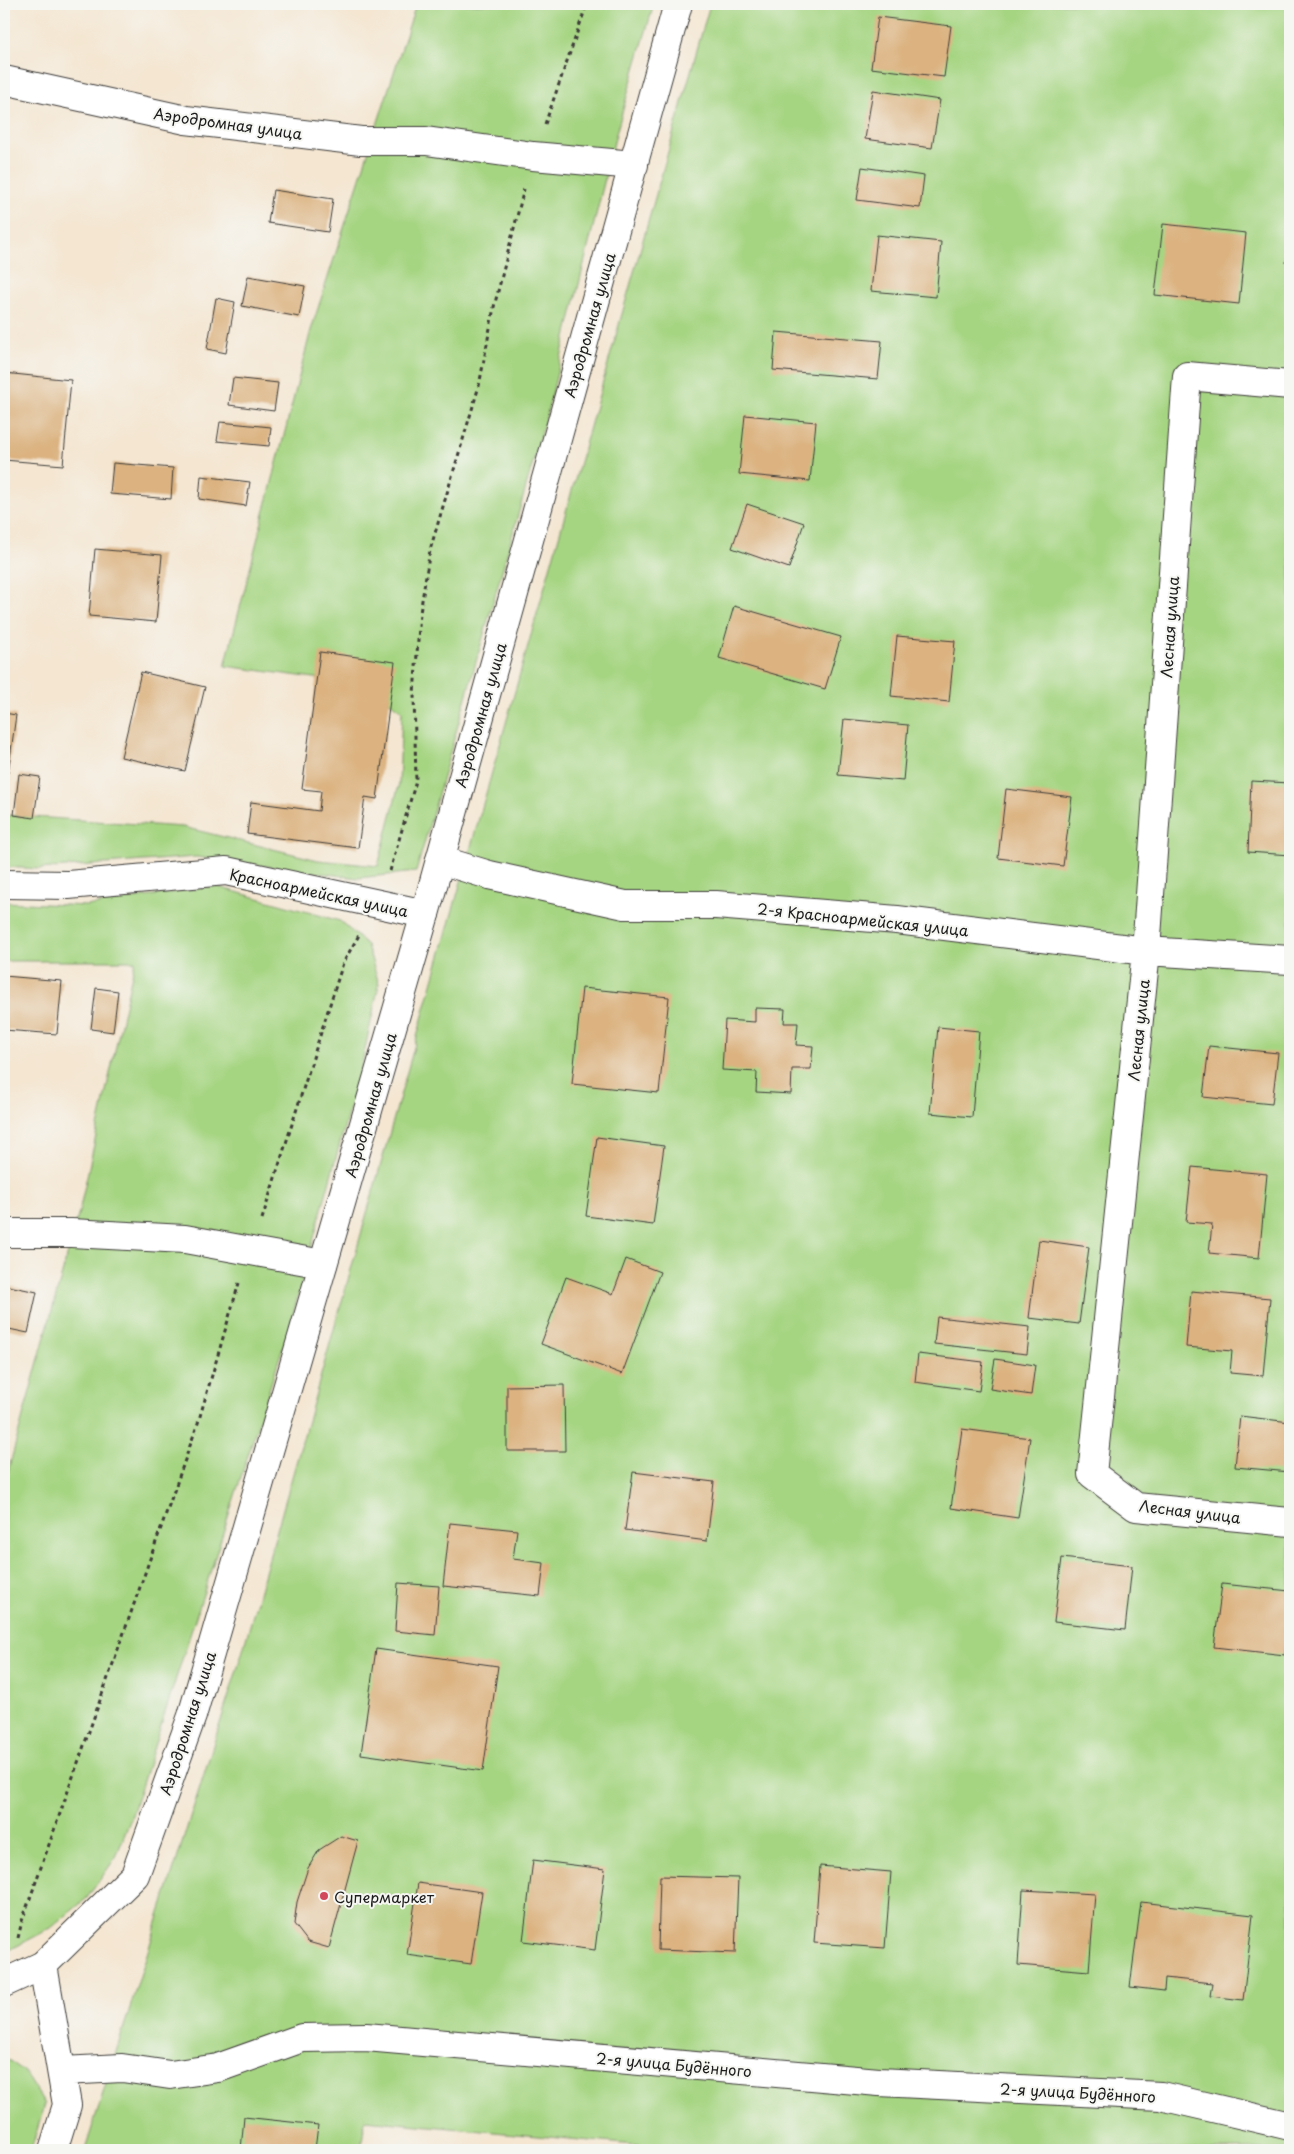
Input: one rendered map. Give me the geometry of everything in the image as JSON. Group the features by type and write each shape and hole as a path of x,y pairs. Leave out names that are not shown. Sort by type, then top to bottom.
{"street":[{"name":"Аэродромная улица","path":"6,1982 43,1965 135,1875 192,1716 425,914 678,4"},
{"name":"Аэродромная улица","path":"4,80 186,120 361,141 426,141 533,156 634,165"},
{"name":"Лесная улица","path":"1290,385 1187,376 1146,951 1092,1474 1136,1507 1290,1522"},
{"name":"2-я Красноармейская улица","path":"440,860 489,874 625,904 716,905 897,920 1146,951 1290,960"},
{"name":"Красноармейская улица","path":"4,884 68,885 226,871 425,914"},
{"path":"4,1233 71,1233 185,1239 324,1264"},
{"path":"43,1965 67,2105 53,2150"},
{"name":"2-я улица Будённого","path":"62,2071 122,2068 170,2075 218,2068 302,2038 366,2037 879,2082 1161,2096 1290,2126"}],"path":[{"path":"6,1982 22,1921 198,1423 248,1250 261,1221 343,963 378,904 391,867 416,781 414,694 420,613 430,550 479,386 497,292 533,156 586,4"}],"green space":[{"path":"416,4 654,4 617,130 548,410 416,872 358,878 196,857 39,869 4,867 4,815 183,827 318,860 378,866 399,784 402,711 366,685 225,666 311,330"},
{"path":"710,4 1290,4 1290,2150 688,2150 365,2120 361,2150 85,2150 241,1657"},
{"path":"215,886 340,921 367,945 379,984 362,1063 290,1325 131,1818 116,1857 87,1898 51,1928 4,1953 4,1486 79,1212 135,961 4,961 4,902 86,906"},
{"path":"4,2057 24,2071 45,2104 31,2150 4,2150"}],"building":[{"path":"878,17 951,26 944,77 871,68"},
{"path":"873,90 940,100 932,148 865,139"},
{"path":"862,167 924,176 920,208 857,200"},
{"path":"273,190 333,199 328,232 268,223"},
{"path":"1163,224 1246,233 1239,304 1155,295"},
{"path":"877,235 941,242 936,297 871,291"},
{"path":"1290,236 1290,264 1286,263"},
{"path":"248,276 305,286 299,317 242,306"},
{"path":"216,298 235,302 226,353 207,349"},
{"path":"776,332 882,341 878,379 773,370"},
{"path":"4,373 71,380 63,465 4,460"},
{"path":"233,378 278,383 274,411 229,405"},
{"path":"745,415 816,422 810,481 739,474"},
{"path":"220,422 271,427 269,446 217,441"},
{"path":"113,463 173,468 171,499 110,494"},
{"path":"201,476 250,482 246,506 199,499"},
{"path":"747,504 804,523 789,568 732,548"},
{"path":"95,549 162,555 156,622 89,616"},
{"path":"734,606 841,637 825,689 719,658"},
{"path":"897,636 955,641 949,702 891,696"},
{"path":"320,652 395,662 377,799 365,797 358,848 247,834 251,802 319,811 321,791 302,789"},
{"path":"141,672 205,687 185,771 121,757"},
{"path":"4,713 16,715 8,773 4,773"},
{"path":"844,719 908,725 903,781 838,775"},
{"path":"19,774 40,777 34,818 14,815"},
{"path":"1251,781 1290,783 1290,855 1248,852"},
{"path":"1006,789 1072,797 1063,866 998,858"},
{"path":"4,976 62,981 57,1034 4,1030"},
{"path":"96,988 118,991 113,1032 91,1029"},
{"path":"582,988 669,997 659,1093 572,1084"},
{"path":"755,1008 785,1009 784,1023 798,1023 796,1045 813,1046 811,1069 792,1069 791,1094 756,1092 757,1072 722,1070 725,1020 755,1022"},
{"path":"938,1027 979,1031 972,1117 930,1113"},
{"path":"1209,1046 1278,1053 1272,1104 1203,1097"},
{"path":"597,1137 664,1146 653,1225 586,1216"},
{"path":"1192,1167 1267,1174 1259,1258 1209,1253 1212,1224 1186,1222"},
{"path":"1039,1240 1089,1247 1079,1324 1029,1318"},
{"path":"626,1259 660,1272 622,1374 541,1344 566,1277 613,1294"},
{"path":"4,1285 37,1292 28,1333 4,1328"},
{"path":"1191,1291 1270,1298 1263,1376 1230,1373 1232,1351 1186,1347"},
{"path":"937,1317 1030,1327 1027,1354 934,1344"},
{"path":"918,1354 983,1362 979,1391 915,1382"},
{"path":"995,1359 1035,1365 1031,1395 990,1389"},
{"path":"564,1385 565,1451 507,1451 507,1386"},
{"path":"1240,1416 1290,1422 1290,1472 1235,1467"},
{"path":"962,1429 1030,1438 1018,1518 951,1508"},
{"path":"633,1472 714,1482 707,1541 625,1530"},
{"path":"450,1523 517,1530 513,1559 544,1563 540,1596 443,1586"},
{"path":"1062,1558 1132,1566 1125,1630 1054,1622"},
{"path":"398,1583 439,1586 435,1635 395,1631"},
{"path":"1222,1584 1290,1591 1285,1655 1214,1647"},
{"path":"376,1649 498,1666 483,1771 361,1754"},
{"path":"341,1836 358,1841 329,1948 308,1942 294,1924 297,1902 308,1868 319,1850"},
{"path":"533,1860 605,1869 595,1950 523,1941"},
{"path":"820,1866 891,1872 885,1948 814,1943"},
{"path":"660,1876 738,1878 735,1953 658,1950"},
{"path":"418,1883 482,1892 471,1964 407,1955"},
{"path":"1023,1890 1095,1894 1089,1971 1018,1965"},
{"path":"1141,1902 1253,1915 1243,2000 1210,1996 1212,1983 1165,1978 1164,1991 1130,1987"},
{"path":"244,2117 318,2125 315,2150 241,2150"}],"place":[{"name":"Супермаркет","path":"324,1896"}]}
